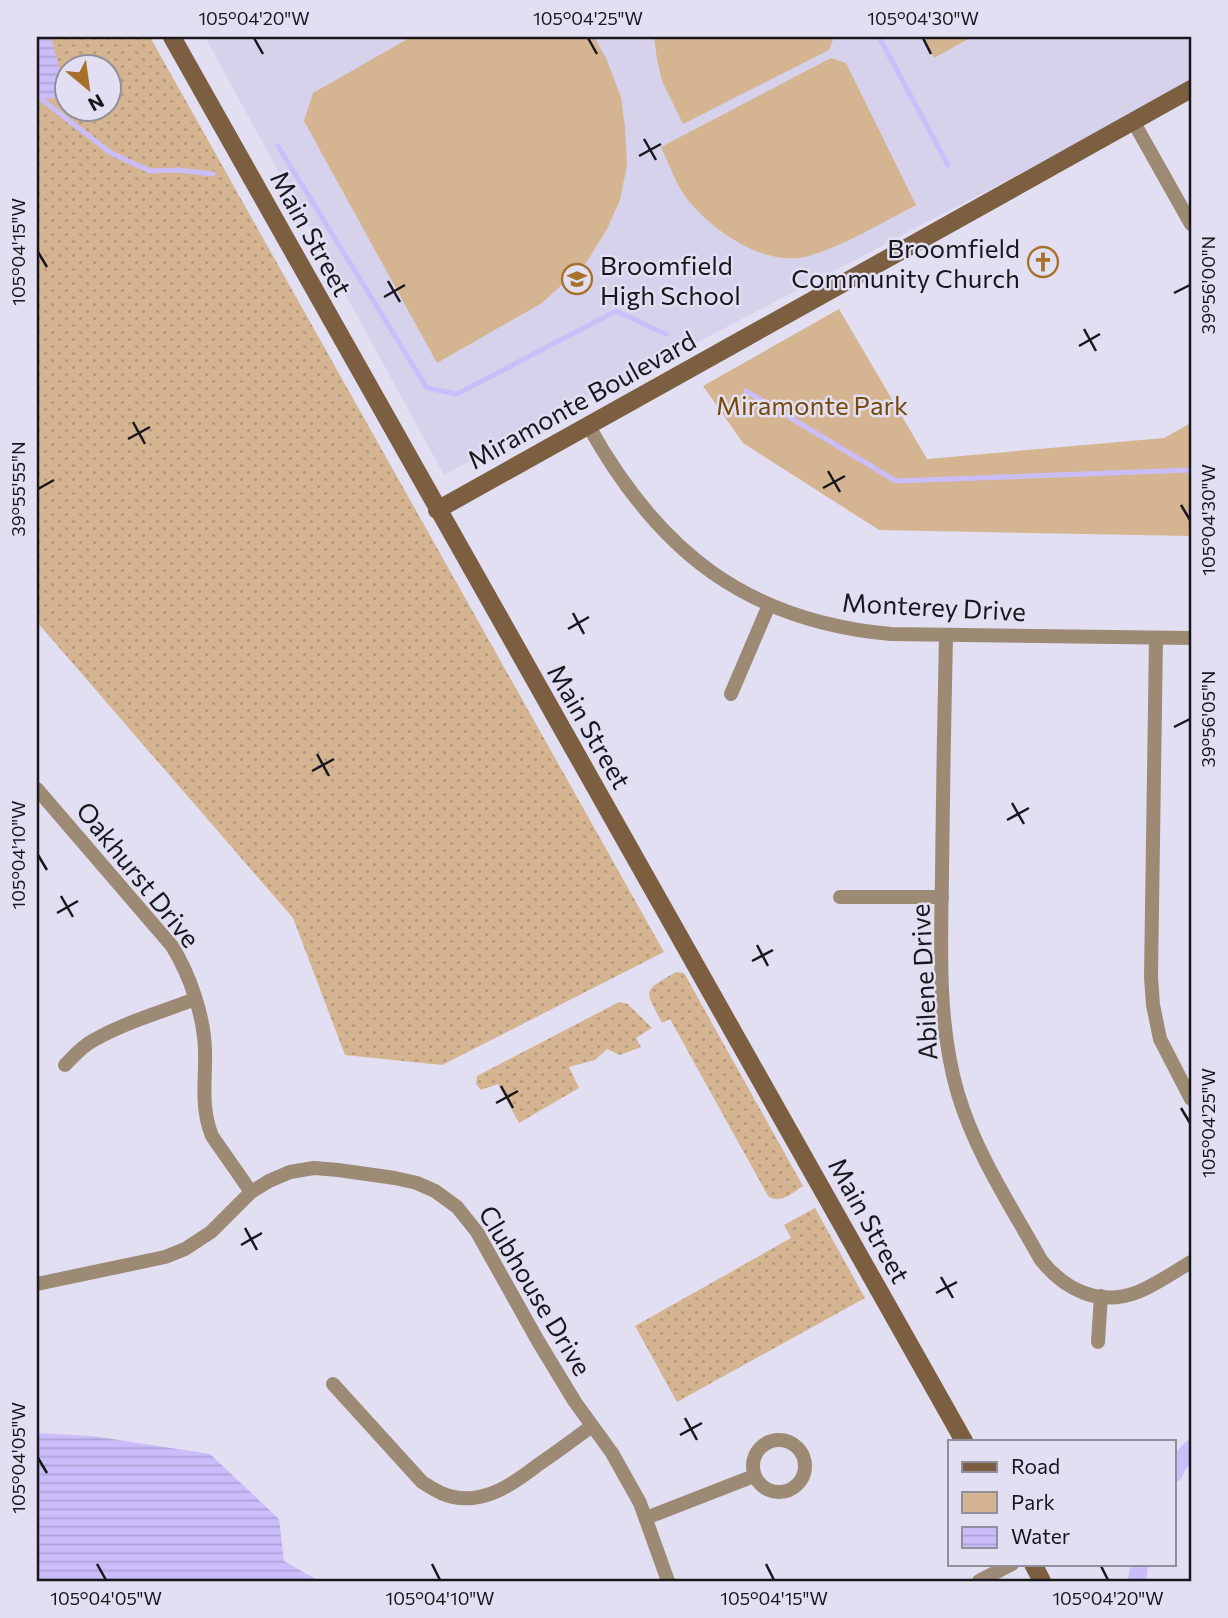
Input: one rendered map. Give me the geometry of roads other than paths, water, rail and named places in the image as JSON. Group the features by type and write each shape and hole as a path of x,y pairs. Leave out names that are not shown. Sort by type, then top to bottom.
{"main road":[{"name":"Main Street","path":"172,37 963,1440"},
{"name":"Miramonte Boulevard","path":"437,510 1191,89"}],"street":[{"path":"1133,121 1191,224"},
{"name":"Monterey Drive","path":"588,425 622,481 670,538 733,587 791,614 826,625 891,634 1191,638"},
{"path":"731,694 769,605"},
{"name":"Abilene Drive","path":"946,635 942,897 944,1021 958,1095 970,1128 1041,1260 1063,1283 1079,1292 1121,1297 1149,1287 1191,1262"},
{"path":"1156,638 1153,1005 1160,1039 1191,1099"},
{"name":"Oakhurst Drive","path":"37,789 173,946 184,965 203,1034 204,1098 209,1127 219,1147 251,1192"},
{"path":"840,897 942,897"},
{"path":"65,1065 93,1040 195,999"},
{"name":"Clubhouse Drive","path":"37,1284 165,1257 185,1249 211,1232 251,1192 290,1172 314,1168 338,1170 394,1178 417,1183 435,1191 457,1208 477,1231 538,1340 619,1465 646,1518 668,1581"},
{"path":"1098,1342 1101,1296"},
{"path":"333,1384 422,1482 441,1493 455,1497 496,1493 592,1426"},
{"path":"646,1518 754,1476"},
{"path":"979,1581 1008,1566"}],"water":[{"path":"37,37 50,37 55,52 52,52 52,99 41,99 37,104"},
{"path":"37,1433 92,1436 210,1454 279,1519 284,1561 319,1581 37,1581"}],"waterway":[{"path":"879,37 948,165"},
{"path":"41,99 111,153 150,171 178,170 213,174"},
{"path":"278,146 427,388 457,394 616,311 666,334"},
{"path":"746,391 896,481 1191,470"},
{"path":"1176,1468 1191,1449"},
{"path":"1137,1581 1139,1566"}],"place":[{"name":"Broomfield Community Church","path":"1043,262"},
{"name":"Broomfield High School","path":"577,279"}],"park label":[{"name":"Miramonte Park","path":"812,404"}]}
